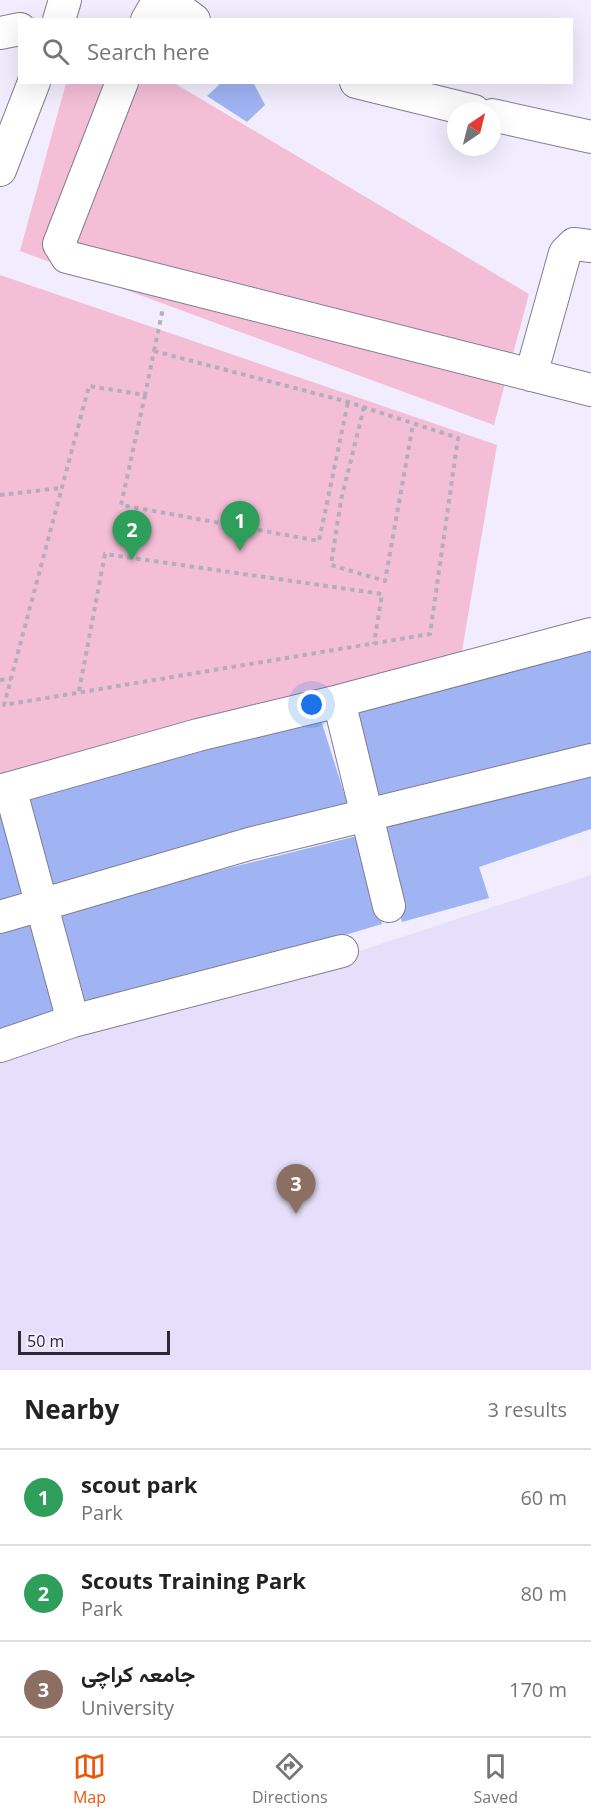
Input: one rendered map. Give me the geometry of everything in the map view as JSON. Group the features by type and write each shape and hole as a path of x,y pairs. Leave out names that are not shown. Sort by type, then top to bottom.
{"street":[{"path":"60,18 65,0"},
{"path":"148,18 159,0"},
{"path":"167,0 191,18"},
{"path":"0,33 18,29"},
{"path":"2,160 33,84"},
{"path":"121,84 59,244 67,257 591,390"},
{"path":"364,84 447,104"},
{"path":"501,117 591,137"},
{"path":"531,375 565,253 574,244 591,246"},
{"path":"73,1022 41,905 5,789 198,735 339,701 591,634"},
{"path":"339,701 389,906"},
{"path":"0,917 249,844 591,760"},
{"path":"0,1046 73,1022 342,951"}],"path":[{"path":"168,283 121,505 319,541 348,402"},
{"path":"146,395 88,386 4,705 430,634 458,438 348,402 154,351"},
{"path":"364,407 341,500 332,565 385,581 413,424"},
{"path":"0,495 62,488"},
{"path":"79,691 105,554 382,594 374,644"},
{"path":"0,680 11,679"}],"shaded area":[{"path":"66,84 176,84 529,294 494,425 20,251"},
{"path":"0,275 497,445 461,657 0,777"},
{"path":"591,875 591,1370 0,1370 0,1059 344,956"}],"building":[{"path":"220,84 254,84 265,105 247,122 207,96"},
{"path":"591,647 591,747 372,801 354,713"},
{"path":"320,717 350,812 48,897 27,796"},
{"path":"591,771 591,829 479,867 489,898 402,922 376,828"},
{"path":"0,789 28,897 0,905"},
{"path":"365,834 382,924 78,1014 52,912"},
{"path":"34,920 61,1015 0,1033 0,930"}],"place":[{"name":"scout park","path":"240,551"},
{"name":"Scouts Training Park","path":"132,560"},
{"name":"جامعہ کراچی","path":"296,1214"}]}
